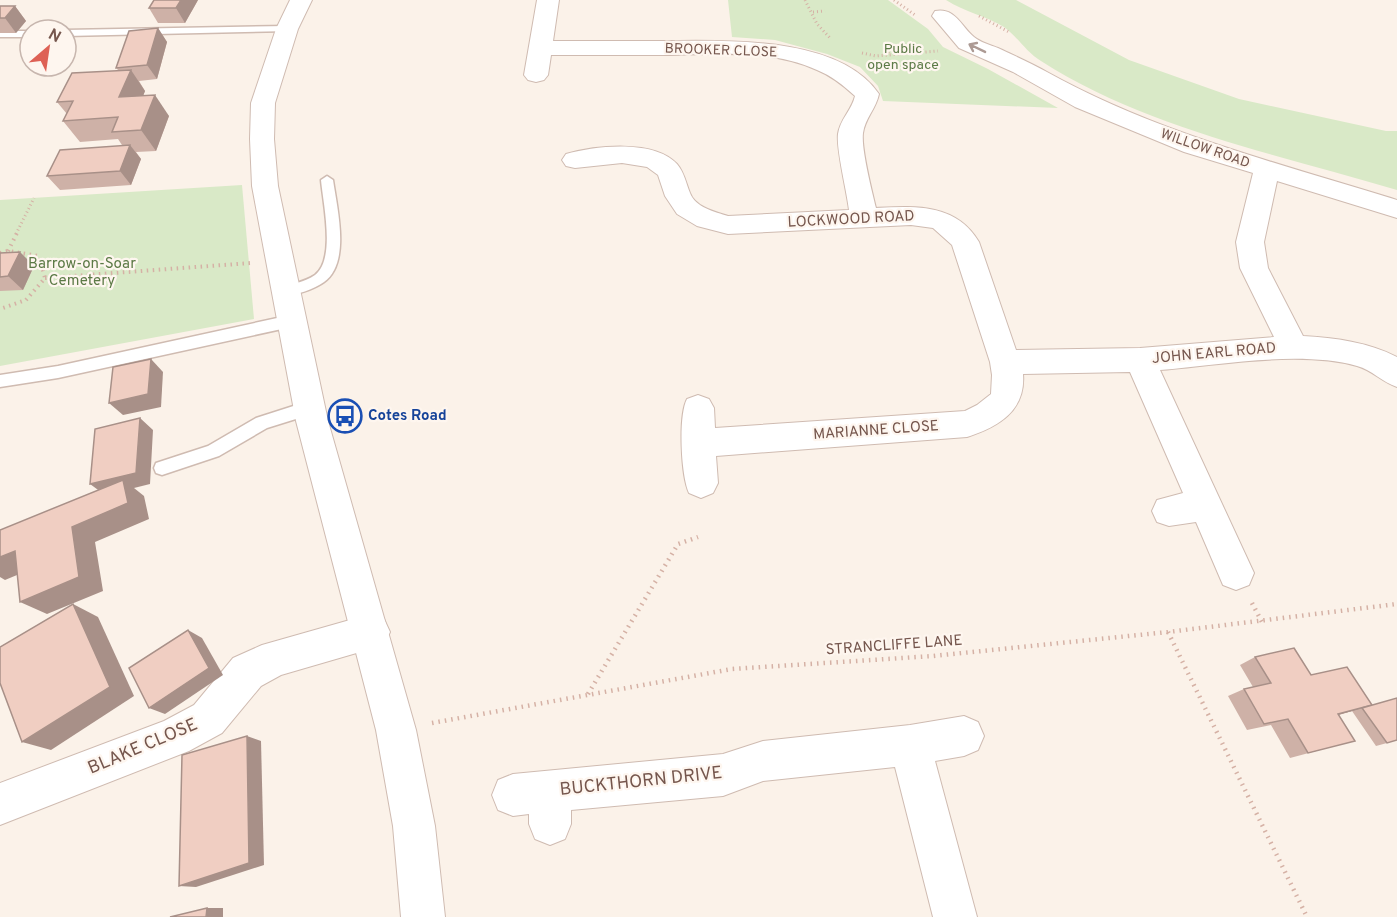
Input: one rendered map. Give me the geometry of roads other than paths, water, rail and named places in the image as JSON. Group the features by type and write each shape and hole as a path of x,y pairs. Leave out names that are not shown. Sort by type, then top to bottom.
{"street":[{"path":"301,0 287,29 263,103 262,139 265,186 309,408 396,730 414,826 423,917"},
{"path":"536,75 548,0"},
{"name":"WILLOW ROAD","path":"1021,67 993,36 935,10 967,43 1021,67 1083,102 1136,125 1193,146 1397,209"},
{"name":"BROOKER CLOSE","path":"542,48 737,48 776,51 836,70 858,83 867,94 865,105 855,119 850,135 864,218"},
{"name":"LOCKWOOD ROAD","path":"575,160 606,145 629,155 651,159 667,167 678,197 688,209 705,220 728,225 911,216 934,218 954,227 965,242 1005,362"},
{"name":"JOHN EARL ROAD","path":"1236,573 1140,360 1294,347 1254,268 1251,242 1267,169"},
{"path":"1294,347 1337,350 1368,358 1397,375"},
{"path":"1005,362 1140,360"},
{"name":"MARIANNE CLOSE","path":"699,443 967,424 987,416 1004,402 1010,381 1005,362"},
{"path":"698,408 701,483"},
{"path":"1169,511 1206,505"},
{"name":"BLAKE CLOSE","path":"0,804 175,737 208,719 247,672 275,658 371,632"},
{"name":"BUCKTHORN DRIVE","path":"538,804 723,775 763,761 910,745 964,736"},
{"path":"910,745 955,917"}],"lane":[{"path":"78,33 287,29"},
{"path":"0,34 18,34"},
{"path":"0,381 58,372 288,306 321,277 331,263 333,246 327,180"},
{"path":"162,468 213,451 262,423 309,408"}],"place":[{"name":"Cotes Road","path":"345,416"}],"park label":[{"name":"Public open space","path":"903,58"},
{"name":"Barrow-on-Soar Cemetery","path":"82,272"}]}
